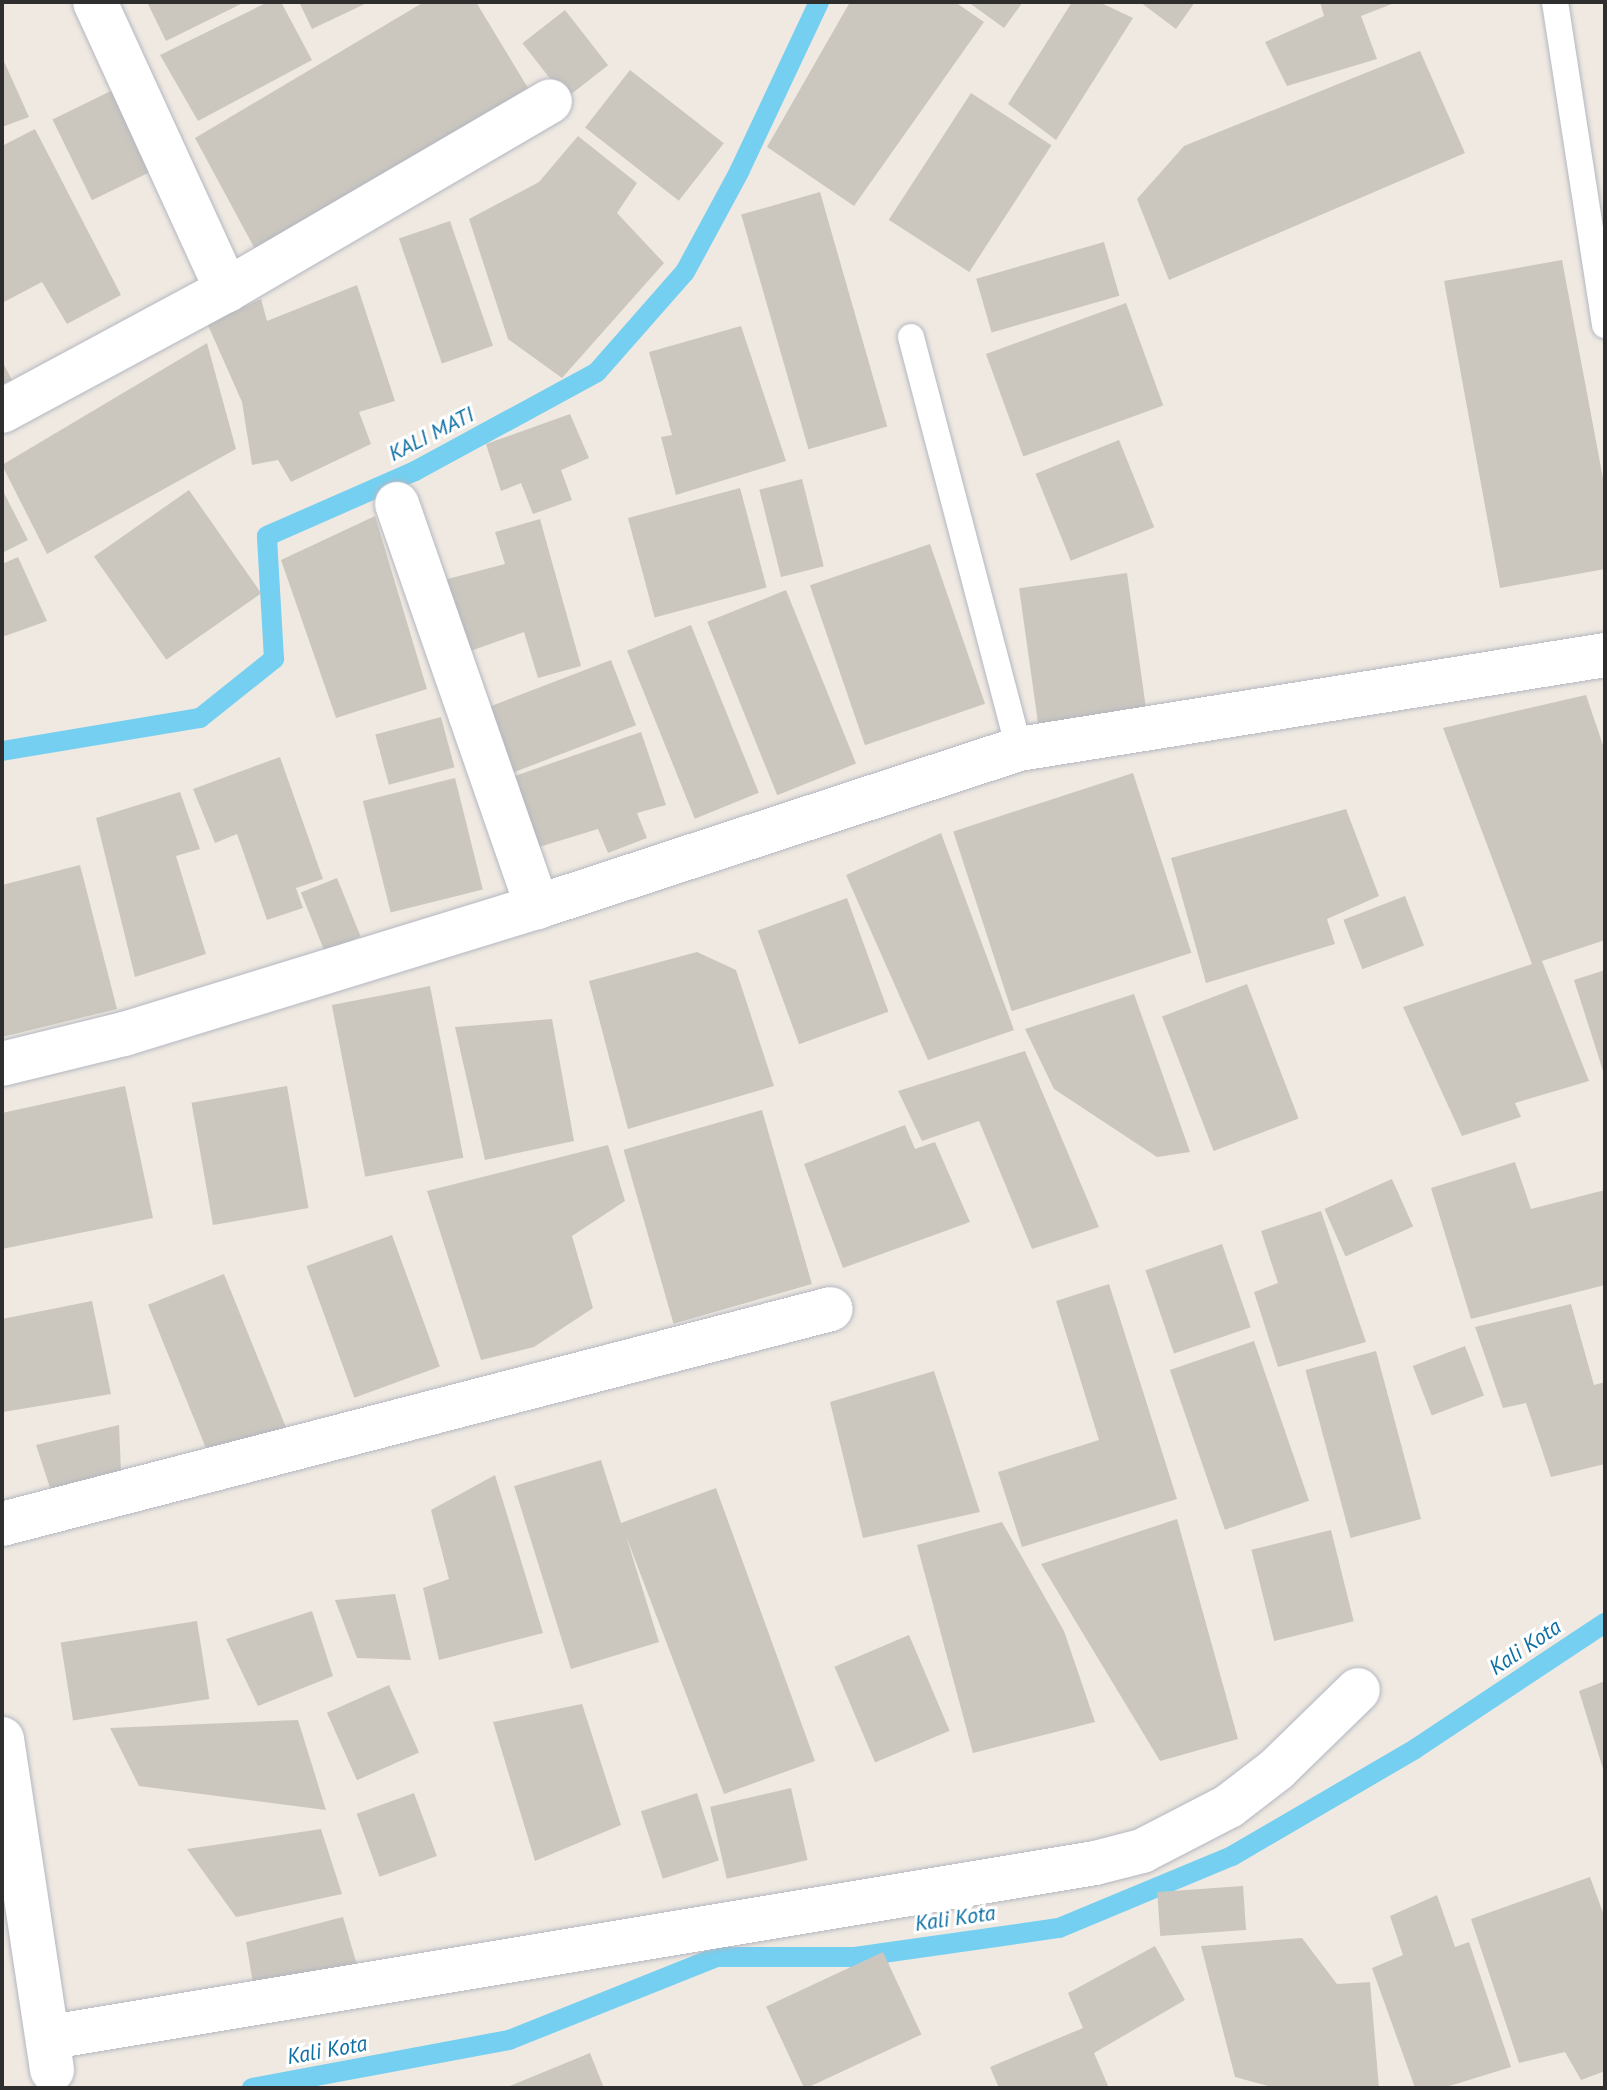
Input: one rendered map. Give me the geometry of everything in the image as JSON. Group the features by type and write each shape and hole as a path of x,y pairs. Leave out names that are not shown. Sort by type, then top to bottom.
{"street":[{"path":"95,2 227,290"},
{"path":"2,411 227,290 550,101"},
{"path":"397,504 537,907"},
{"path":"2,1064 124,1034 537,907 1019,749 1605,655"},
{"path":"2,1524 831,1309"},
{"path":"2,1739 52,2065 1095,1863 1142,1851 1229,1806 1277,1769 1358,1690"}],"lane":[{"path":"1555,2 1605,325"},
{"path":"911,337 1019,749"}],"building":[{"path":"147,2 245,2 166,41"},
{"path":"268,2 281,2 312,60 198,121 160,55"},
{"path":"299,2 369,2 312,29"},
{"path":"424,2 476,2 528,88 256,251 195,138"},
{"path":"850,2 955,2 984,22 854,206 767,147"},
{"path":"968,2 1023,2 1004,28"},
{"path":"1072,2 1099,2 1133,18 1056,140 1008,104"},
{"path":"1140,2 1195,2 1176,29"},
{"path":"1320,2 1397,2 1361,16 1377,59 1287,86 1265,42 1324,16"},
{"path":"565,10 608,65 566,98 522,43"},
{"path":"1420,51 1465,153 1169,280 1137,199 1184,146"},
{"path":"2,57 29,117 2,127"},
{"path":"630,70 724,143 679,201 585,128"},
{"path":"119,87 158,168 92,200 52,119"},
{"path":"971,93 1052,145 969,272 889,220"},
{"path":"35,129 121,295 67,324 42,282 2,303 2,146"},
{"path":"578,136 637,183 617,213 664,263 562,378 508,339 469,219 539,182"},
{"path":"820,192 887,427 808,449 741,215"},
{"path":"450,221 493,346 442,363 399,239"},
{"path":"1104,242 1119,296 992,332 976,279"},
{"path":"1562,260 1605,489 1605,569 1500,588 1444,281"},
{"path":"357,285 395,401 359,412 371,444 291,482 278,460 252,465 242,402 207,323 261,299 267,321"},
{"path":"1126,303 1163,405 1023,456 986,354"},
{"path":"741,326 786,461 676,495 661,437 672,435 649,352"},
{"path":"207,343 236,449 47,554 2,465"},
{"path":"2,361 12,380 2,384"},
{"path":"570,414 589,458 561,470 572,500 533,514 521,483 501,491 486,444"},
{"path":"1119,440 1154,527 1071,561 1036,474"},
{"path":"802,479 824,566 781,577 759,490"},
{"path":"740,488 767,587 655,618 628,518"},
{"path":"2,489 28,540 2,553"},
{"path":"189,490 261,593 166,660 94,557"},
{"path":"375,516 427,689 336,718 281,560"},
{"path":"540,519 581,666 538,678 524,632 462,654 440,581 505,564 495,532"},
{"path":"930,544 985,704 865,745 810,585"},
{"path":"18,557 47,621 2,637 2,564"},
{"path":"1127,573 1146,712 1039,727 1019,588"},
{"path":"786,590 856,763 777,795 707,622"},
{"path":"691,625 759,793 695,819 627,651"},
{"path":"611,660 636,725 512,773 487,708"},
{"path":"1586,695 1605,751 1605,940 1542,961 1589,1081 1515,1103 1521,1117 1462,1136 1403,1007 1532,964 1443,728"},
{"path":"441,717 454,767 389,785 375,735"},
{"path":"641,732 666,805 637,813 647,838 608,853 598,829 539,847 512,777"},
{"path":"280,757 323,879 296,888 303,908 267,920 237,834 215,843 193,789"},
{"path":"1133,773 1191,953 1012,1011 953,831"},
{"path":"455,778 483,890 391,913 363,801"},
{"path":"180,792 200,849 176,856 206,954 135,977 96,818"},
{"path":"1346,809 1379,896 1327,919 1335,944 1206,983 1171,858"},
{"path":"941,833 1014,1030 928,1060 846,875"},
{"path":"80,865 117,1009 2,1037 2,885"},
{"path":"337,878 361,936 324,951 301,893"},
{"path":"1405,896 1424,945 1362,969 1343,920"},
{"path":"847,898 888,1012 799,1044 758,930"},
{"path":"697,952 736,970 774,1086 628,1129 589,981"},
{"path":"1605,970 1605,1074 1604,1074 1574,980"},
{"path":"1247,984 1299,1118 1214,1151 1162,1017"},
{"path":"430,986 463,1158 365,1177 332,1005"},
{"path":"1134,994 1190,1152 1157,1157 1054,1089 1025,1029"},
{"path":"552,1019 574,1141 485,1160 455,1027"},
{"path":"1025,1051 1099,1227 1032,1249 979,1121 922,1141 898,1091"},
{"path":"125,1086 153,1218 2,1249 2,1113"},
{"path":"287,1086 309,1208 213,1225 191,1103"},
{"path":"762,1110 812,1284 673,1324 624,1150"},
{"path":"905,1125 915,1149 935,1142 970,1222 843,1268 804,1164"},
{"path":"608,1145 625,1201 572,1236 593,1308 534,1347 481,1360 427,1191"},
{"path":"1515,1162 1531,1209 1605,1190 1605,1285 1471,1319 1431,1188"},
{"path":"1392,1179 1413,1227 1346,1257 1324,1209"},
{"path":"1321,1211 1366,1342 1278,1367 1254,1292 1278,1283 1261,1231"},
{"path":"392,1235 440,1367 354,1398 306,1266"},
{"path":"1222,1244 1251,1327 1174,1354 1145,1270"},
{"path":"224,1274 293,1446 217,1476 148,1305"},
{"path":"1109,1284 1177,1499 1022,1547 998,1472 1099,1440 1056,1301"},
{"path":"92,1301 111,1394 3,1412 2,1319"},
{"path":"1571,1304 1594,1385 1605,1382 1605,1464 1551,1477 1526,1403 1503,1408 1475,1327"},
{"path":"1254,1341 1309,1501 1225,1530 1170,1370"},
{"path":"1465,1346 1484,1395 1432,1416 1413,1366"},
{"path":"1376,1351 1421,1519 1351,1538 1305,1370"},
{"path":"934,1371 980,1512 863,1538 830,1402"},
{"path":"119,1425 122,1496 53,1497 36,1445"},
{"path":"601,1460 621,1523 716,1488 815,1761 724,1794 626,1536 659,1642 571,1669 514,1486"},
{"path":"495,1475 543,1633 439,1660 423,1588 449,1579 431,1510"},
{"path":"1177,1519 1238,1739 1160,1761 1041,1564"},
{"path":"1002,1522 1064,1631 1095,1722 973,1753 917,1545"},
{"path":"1331,1530 1354,1621 1274,1641 1251,1550"},
{"path":"395,1594 411,1660 357,1658 335,1600"},
{"path":"312,1611 333,1676 258,1706 226,1639"},
{"path":"197,1621 209,1699 73,1721 61,1643"},
{"path":"909,1635 950,1731 875,1762 834,1667"},
{"path":"1605,1681 1605,1771 1604,1772 1579,1691"},
{"path":"389,1685 419,1753 357,1780 327,1713"},
{"path":"582,1704 621,1825 535,1861 493,1722"},
{"path":"298,1720 326,1810 139,1786 110,1728"},
{"path":"791,1788 808,1860 727,1879 710,1807"},
{"path":"414,1793 437,1856 380,1877 357,1814"},
{"path":"697,1793 719,1861 663,1879 641,1811"},
{"path":"321,1829 342,1894 236,1917 187,1849"},
{"path":"1590,1877 1605,1918 1605,2071 1581,2080 1565,2052 1519,2063 1471,1919"},
{"path":"1243,1886 1246,1930 1160,1936 1157,1892"},
{"path":"1437,1895 1455,1947 1469,1942 1511,2067 1443,2088 1415,2088 1372,1968 1403,1955 1390,1916"},
{"path":"343,1917 359,1972 254,1989 246,1942"},
{"path":"1302,1938 1337,1984 1370,1982 1379,2088 1276,2088 1235,2077 1201,1946"},
{"path":"1155,1946 1185,2000 1094,2053 1109,2088 999,2088 990,2067 1083,2028 1068,1993"},
{"path":"883,1952 921,2034 804,2088 766,2007"},
{"path":"590,2053 604,2088 505,2088"}],"waterway":[{"name":"KALI MATI","path":"2,751 200,718 274,659 267,536 415,471 597,372 685,272 739,172 819,2"},
{"name":"Kali Kota","path":"252,2088 509,2040 716,1957 855,1957 1059,1928 1232,1856 1415,1749 1605,1623"}]}
